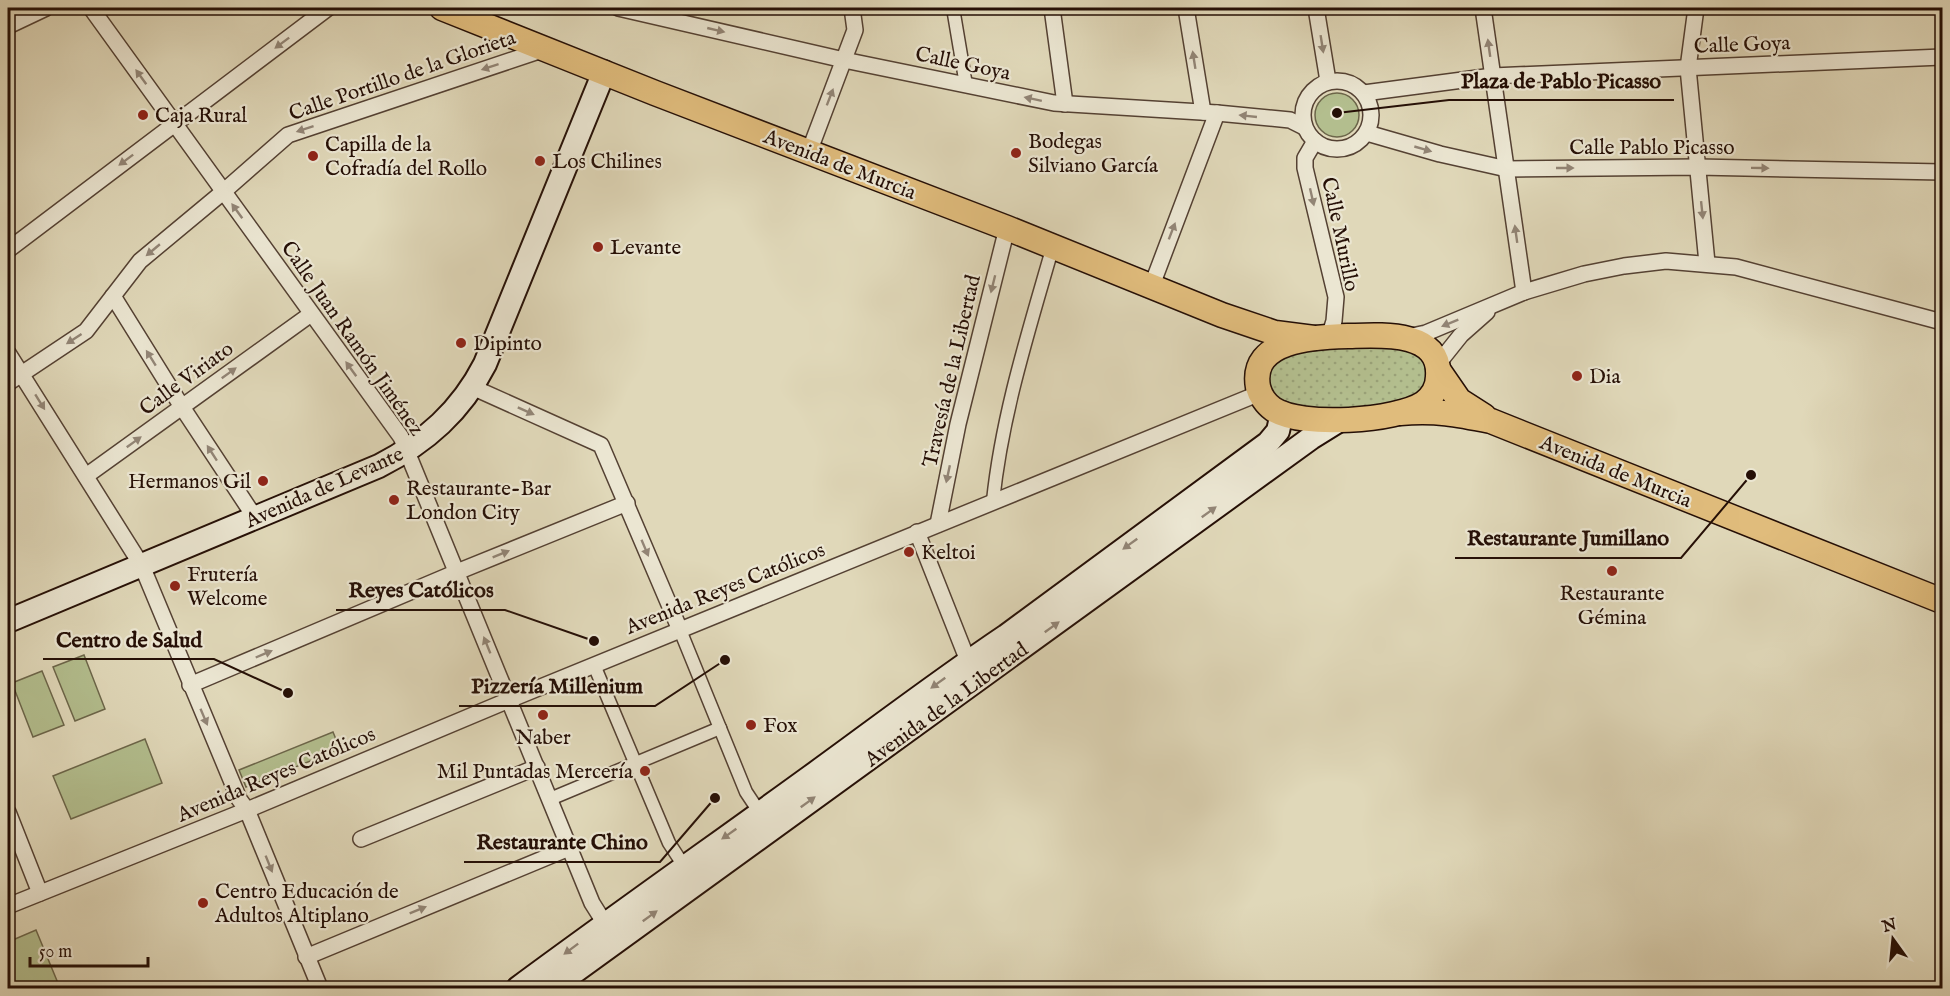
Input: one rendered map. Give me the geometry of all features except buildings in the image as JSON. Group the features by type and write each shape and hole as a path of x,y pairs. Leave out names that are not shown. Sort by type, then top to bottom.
{"main road":[{"name":"Avenida de Murcia","path":"442,8 1053,246 1230,318 1275,333 1321,337"},
{"name":"Avenida de Levante","path":"9,618 142,566 379,466 408,451 447,418 472,387 485,364 604,72"},
{"path":"1230,318 1254,354 1259,369"},
{"path":"1367,336 1412,339 1433,355 1438,368 1459,400 1491,421 1446,412 1426,411 1340,420 1308,418 1282,413 1269,405 1260,393 1259,369 1264,358 1275,349 1289,343 1321,337 1367,336"},
{"path":"1400,413 1416,408 1433,394 1438,384 1438,368"},
{"path":"518,988 611,932 684,866 1006,636 1268,443 1278,431 1282,413"},
{"name":"Avenida de la Libertad","path":"552,988 611,932 1096,596 1302,444 1340,420"},
{"name":"Avenida de Murcia","path":"1491,421 1942,601"}],"street":[{"path":"8,26 46,8"},
{"name":"Calle Juan Ramón Jiménez","path":"91,8 397,432 408,451 592,903 611,932"},
{"path":"8,250 328,8"},
{"name":"Calle Goya","path":"618,8 844,60 1065,104 1290,120 1304,127"},
{"path":"809,152 855,30 852,8"},
{"path":"953,8 966,85"},
{"path":"1052,8 1065,104"},
{"path":"1152,285 1210,113 1186,8"},
{"path":"1316,8 1329,81"},
{"path":"1482,8 1524,292"},
{"path":"1696,8 1688,68 1707,263"},
{"name":"Calle Portillo de la Glorieta","path":"8,383 86,331 140,261 288,135 546,49"},
{"name":"Calle Goya","path":"1364,93 1493,76 1942,57"},
{"path":"1339,80 1350,82 1364,93 1370,106 1371,117 1367,133 1355,144 1334,149 1324,147 1308,135 1304,127 1303,108 1306,99 1319,85 1339,80"},
{"name":"Calle Pablo Picasso","path":"1367,133 1440,154 1507,169 1698,167 1942,172"},
{"name":"Calle Murillo","path":"1315,141 1305,158 1305,168 1336,297 1334,321 1321,337"},
{"name":"Travesía de la Libertad","path":"938,524 961,414 1007,228"},
{"path":"993,501 997,466 1009,406 1053,246"},
{"path":"1402,338 1426,333 1524,292 1584,274 1666,261 1736,267 1942,322"},
{"path":"113,297 256,519"},
{"path":"1438,368 1461,335 1496,304"},
{"name":"Calle Viriato","path":"86,476 311,314"},
{"path":"8,353 142,566 190,685 239,799 247,810 320,988"},
{"path":"472,387 601,445 746,792 760,813"},
{"name":"Avenida Reyes Católicos","path":"8,906 1260,393"},
{"path":"190,685 627,503"},
{"path":"917,532 968,661"},
{"path":"594,665 669,843 684,866"},
{"path":"550,799 720,728"},
{"path":"361,839 537,767"},
{"path":"8,812 40,893"},
{"path":"306,957 569,848"}],"green space":[{"path":"1337,93 1346,94 1353,99 1358,106 1358,124 1353,131 1346,136 1337,137 1328,136 1321,131 1316,124 1315,115 1316,106 1321,99 1328,94"},
{"path":"1366,346 1407,349 1424,360 1428,384 1416,395 1403,401 1347,409 1307,408 1291,405 1278,400 1268,386 1272,365 1282,357 1304,350"},
{"path":"84,655 105,709 75,721 53,667"},
{"path":"42,671 64,725 33,737 12,683"},
{"path":"333,732 340,749 246,787 239,770"},
{"path":"145,739 162,783 71,819 53,776"},
{"path":"36,930 60,988 12,988 8,978 8,942"}],"place":[{"name":"Plaza de Pablo Picasso","path":"1337,113"},
{"name":"Caja Rural","path":"143,115"},
{"name":"Bodegas Silviano García","path":"1016,153"},
{"name":"Capilla de la Cofradía del Rollo","path":"313,156"},
{"name":"Los Chilines","path":"540,161"},
{"name":"Levante","path":"598,247"},
{"name":"Dipinto","path":"461,343"},
{"name":"Dia","path":"1577,376"},
{"name":"Restaurante Jumillano","path":"1751,475"},
{"name":"Hermanos Gil","path":"263,481"},
{"name":"Restaurante-Bar London City","path":"394,500"},
{"name":"Keltoi","path":"909,552"},
{"name":"Restaurante Gémina","path":"1612,571"},
{"name":"Frutería Welcome","path":"175,586"},
{"name":"Reyes Católicos","path":"594,641"},
{"name":"Pizzería Millenium","path":"725,660"},
{"name":"Centro de Salud","path":"288,693"},
{"name":"Naber","path":"543,715"},
{"name":"Fox","path":"751,725"},
{"name":"Mil Puntadas Mercería","path":"645,771"},
{"name":"Restaurante Chino","path":"715,798"},
{"name":"Centro Educación de Adultos Altiplano","path":"203,903"}]}
